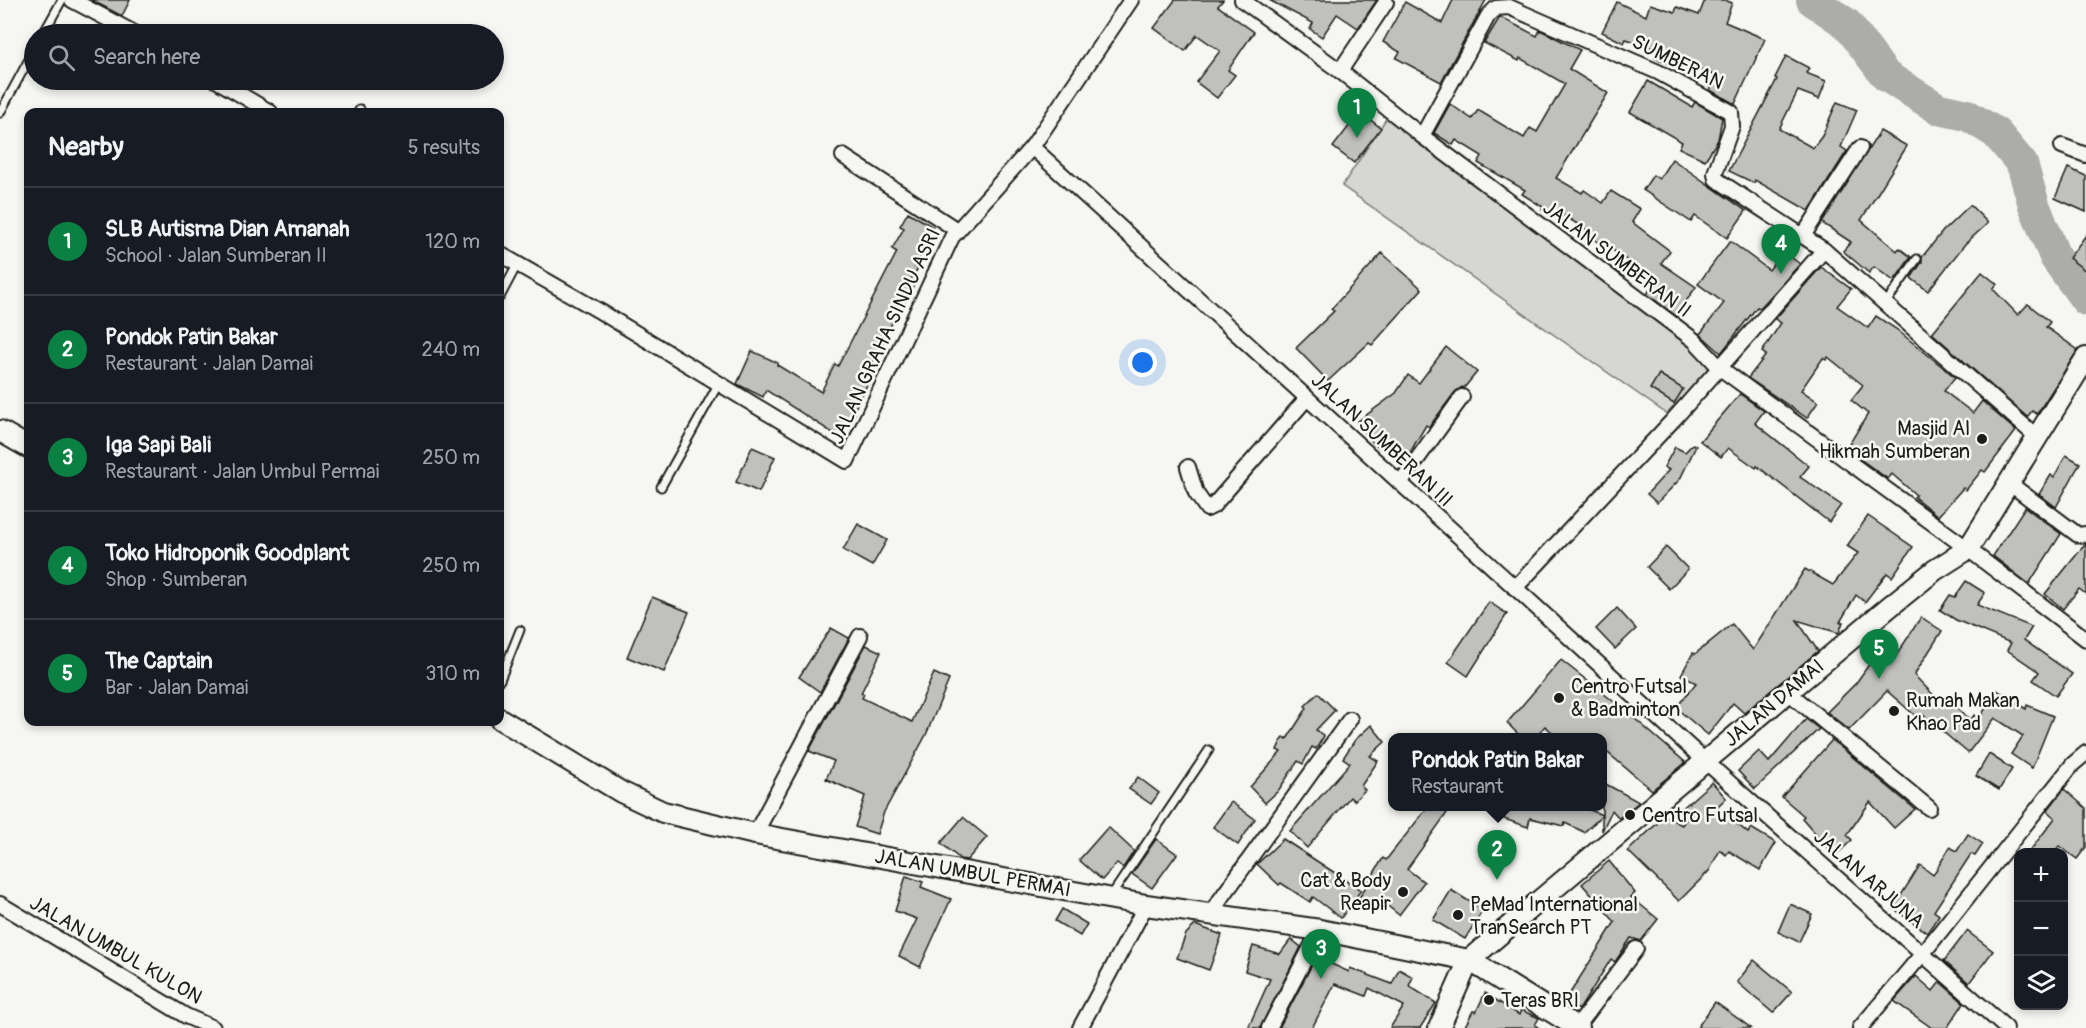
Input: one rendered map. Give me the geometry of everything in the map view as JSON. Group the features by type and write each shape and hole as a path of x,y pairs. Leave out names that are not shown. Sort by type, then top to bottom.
{"main road":[{"name":"JALAN DAMAI","path":"1439,1028 1469,960 1935,570 1968,549 2086,358"},
{"path":"0,431 24,445"},
{"name":"JALAN UMBUL PERMAI","path":"504,721 621,792 663,812 756,834 1146,905 1320,930 1469,960"},
{"path":"1469,960 1577,1028"}],"street":[{"path":"72,0 117,24"},
{"name":"JALAN GRAHA SINDU ASRI","path":"504,257 601,312 847,461 947,246 957,230 1032,147 1131,0"},
{"name":"JALAN SUMBERAN II","path":"1242,0 1340,71 1422,136 1694,340 1720,368 1968,549 2086,639"},
{"path":"1340,71 1386,2"},
{"name":"SUMBERAN","path":"1422,136 1488,16 1496,8 1509,7 1658,72 1724,106 1731,112 1733,118 1715,173 1716,178 1824,250 2038,438"},
{"path":"233,90 263,108"},
{"path":"2062,146 2086,155"},
{"name":"JALAN SUMBERAN III","path":"1032,147 1705,761"},
{"path":"1803,236 1860,148"},
{"path":"843,156 957,230"},
{"path":"1515,588 1720,368 1824,250"},
{"path":"1400,483 1462,397"},
{"path":"1188,467 1202,504 1207,509 1214,506 1307,398"},
{"path":"2009,483 2078,535 2086,534"},
{"path":"756,834 860,636"},
{"path":"1788,692 1929,808"},
{"path":"1210,914 1350,719"},
{"path":"1860,1028 1924,952 2066,773 2086,753"},
{"name":"JALAN ARJUNA","path":"1705,761 1924,952 2006,1028"},
{"name":"JALAN UMBUL KULON","path":"0,904 186,1016 213,1028"},
{"path":"1080,1028 1146,905"},
{"path":"1269,1028 1320,930"},
{"path":"1577,1028 1636,949"}],"lane":[{"path":"49,24 62,0"},
{"path":"0,113 24,69"},
{"path":"1885,304 1917,259"},
{"path":"504,289 517,265"},
{"path":"661,487 719,383"},
{"path":"504,670 520,630"},
{"path":"1109,898 1209,750"}],"shaded area":[{"path":"1391,111 1720,368 1674,419 1342,186"}],"building":[{"path":"91,0 130,0 122,16"},
{"path":"1175,0 1223,0 1218,6 1254,32 1228,70 1235,75 1217,98 1196,82 1220,51 1197,35 1185,51 1154,28"},
{"path":"1269,0 1377,0 1358,28 1337,14 1322,37 1310,29 1313,23"},
{"path":"1453,0 1486,0 1441,82 1396,58 1400,52 1383,42 1405,2 1442,23"},
{"path":"1705,0 1725,0 1732,3 1725,22 1765,39 1735,104 1710,90 1716,76 1674,61 1672,65 1655,58 1659,50 1626,39 1624,43 1602,32 1617,2 1646,16 1650,4 1675,12 1677,7 1699,15"},
{"path":"1500,17 1537,36 1540,30 1580,50 1569,69 1608,93 1556,178 1582,193 1584,190 1603,203 1611,191 1640,209 1632,222 1670,251 1661,263 1696,287 1676,316 1647,294 1655,282 1614,251 1584,234 1587,230 1563,215 1560,220 1542,210 1543,207 1522,194 1525,190 1478,163 1482,156 1456,140 1453,145 1434,133 1450,104 1472,119 1478,110 1524,138 1530,128 1537,132 1565,84 1520,58 1519,61 1484,43"},
{"path":"1786,56 1809,68 1806,73 1826,81 1819,99 1798,91 1779,129 1813,148 1822,136 1837,102 1857,110 1841,147 1847,151 1809,211 1755,180 1754,183 1729,171 1777,79 1775,78"},
{"path":"1648,81 1692,107 1695,102 1722,118 1718,140 1705,160 1679,148 1682,142 1630,112"},
{"path":"1360,112 1381,128 1354,163 1333,147"},
{"path":"1880,131 1907,146 1861,220 1897,251 1899,248 1911,257 1894,281 1874,267 1869,273 1843,251 1851,242 1822,223"},
{"path":"1672,159 1746,211 1727,238 1695,216 1691,222 1643,190 1653,175 1659,179"},
{"path":"2068,168 2086,176 2086,212 2055,198"},
{"path":"1970,205 1988,223 1965,244 1928,291 1911,278 1922,262 1922,257 1943,231"},
{"path":"908,212 933,227 922,246 925,247 915,267 918,268 908,285 913,287 904,303 902,302 865,379 869,381 853,412 855,413 839,437 766,390 763,397 737,384 752,351 778,363 777,365 821,392 835,364 838,366 897,252 892,249 904,228 900,226"},
{"path":"2086,235 2086,271 2069,258"},
{"path":"1730,241 1769,270 1783,251 1800,264 1760,308 1757,307 1721,353 1700,334 1724,303 1698,284"},
{"path":"1382,253 1422,289 1372,345 1369,343 1328,381 1296,348 1334,311 1331,309"},
{"path":"1821,267 1851,289 1837,306 1868,328 1876,316 1896,329 1955,377 1944,391 1973,413 1982,401 2016,431 1985,472 1982,470 1966,490 1963,488 1938,516 1914,497 1916,495 1892,474 1888,479 1846,449 1868,414 1851,400 1863,385 1828,357 1826,360 1823,358 1801,390 1818,402 1807,418 1748,378 1766,355 1762,352 1781,323 1775,319"},
{"path":"1982,272 1997,284 1993,289 2018,315 2028,304 2050,322 2046,327 2078,350 2037,414 2032,411 2027,417 1932,333"},
{"path":"1446,347 1477,372 1464,388 1455,392 1429,427 1426,425 1405,461 1374,444 1357,422 1396,393 1408,375 1419,383"},
{"path":"1659,374 1683,389 1674,404 1650,389"},
{"path":"1740,394 1764,411 1755,423 1809,466 1800,477 1841,505 1829,522 1757,466 1756,468 1728,448 1721,457 1700,441"},
{"path":"1693,444 1696,446 1680,479 1657,503 1647,494 1669,470 1664,467 1675,447 1685,452"},
{"path":"752,447 775,457 759,492 736,482"},
{"path":"2066,455 2080,463 2056,507 2039,494 2051,475 2054,477"},
{"path":"2025,507 2061,534 2029,584 1993,556"},
{"path":"1868,516 1913,547 1892,577 1887,573 1865,602 1856,595 1840,622 1843,622 1839,633 1797,620 1818,651 1744,713 1733,703 1708,735 1676,708 1696,683 1681,675 1693,653 1695,654 1732,624 1753,650 1805,569 1833,585 1858,553 1847,546"},
{"path":"858,524 887,540 872,566 843,550"},
{"path":"2086,543 2086,594 2079,589 2063,609 2045,594"},
{"path":"1666,547 1688,569 1669,589 1647,567"},
{"path":"1966,581 1985,593 1977,605 2032,627 2024,640 2072,674 2056,696 2033,680 2039,672 2007,650 2011,643 1956,620 1940,610 1950,595 1955,597"},
{"path":"652,597 689,612 664,672 627,657"},
{"path":"1489,602 1507,614 1468,676 1448,662"},
{"path":"1617,608 1636,629 1615,649 1596,629"},
{"path":"1921,617 1942,631 1914,675 1944,706 1949,701 1971,720 1974,715 1979,719 1997,690 2026,709 2027,705 2053,716 2032,768 2011,754 2023,736 1995,718 1968,753 1923,715 1919,719 1887,691 1849,730 1827,712 1856,683 1882,646 1896,656"},
{"path":"831,628 849,638 820,692 799,677"},
{"path":"866,645 881,652 861,693 864,694 862,698 912,722 934,673 949,680 926,735 884,812 877,834 855,827 865,796 826,779 834,761 809,751"},
{"path":"1561,660 1685,762 1652,790 1607,752 1607,733 1553,733 1545,726 1539,733 1517,733 1507,723"},
{"path":"1318,693 1335,710 1316,730 1324,736 1316,749 1312,747 1303,764 1298,761 1278,791 1265,803 1250,787 1281,752 1277,750 1283,737 1287,739 1307,708 1305,706"},
{"path":"1806,719 1819,729 1755,789 1738,771 1759,751 1769,762"},
{"path":"1371,725 1385,742 1370,756 1378,761 1361,786 1365,790 1354,801 1350,797 1307,848 1290,831 1350,763 1343,758 1355,740"},
{"path":"1832,740 1915,809 1894,828 1870,802 1847,835 1852,840 1835,856 1802,818 1804,816 1782,797"},
{"path":"1989,754 2012,769 1999,790 1976,776"},
{"path":"1138,777 1159,793 1151,804 1129,789"},
{"path":"1712,782 1726,798 1717,807 1748,833 1751,828 1776,843 1760,870 1729,851 1726,855 1720,850 1709,871 1679,901 1628,851 1665,816 1682,825 1686,819 1678,812"},
{"path":"1607,785 1639,802 1619,818 1612,810 1602,831 1602,816 1584,832 1565,823 1564,826 1530,818 1528,827 1504,819 1505,811 1592,811 1602,815 1602,811 1607,811"},
{"path":"2064,789 2086,808 2086,847 2077,859 2068,852 2068,848 2059,846 2057,848 2032,848 2055,818 2047,811"},
{"path":"1231,802 1255,819 1238,845 1213,827"},
{"path":"1425,811 1447,813 1407,869 1424,882 1399,915 1379,899 1373,907 1359,898 1383,858 1386,860"},
{"path":"963,817 987,837 967,860 960,859 941,843"},
{"path":"1108,827 1134,851 1123,868 1117,863 1102,880 1079,860"},
{"path":"1968,834 1983,844 1975,856 1971,854 1934,911 1939,915 1927,933 1893,908 1920,865 1933,875 1950,847 1957,851"},
{"path":"1156,839 1177,854 1152,888 1132,874"},
{"path":"1283,839 1361,890 1341,918 1313,897 1310,902 1281,883 1279,885 1257,864"},
{"path":"1609,861 1635,893 1631,897 1658,919 1641,941 1631,938 1615,962 1611,959 1579,1010 1565,1001 1615,922 1582,884"},
{"path":"906,876 923,882 921,887 951,899 920,967 899,956 917,919 895,911"},
{"name":"PeMad International TranSearch PT","path":"1451,890 1483,910 1465,939 1433,920"},
{"path":"1790,904 1812,914 1799,942 1778,932"},
{"path":"1062,909 1087,924 1080,936 1055,921"},
{"path":"1195,925 1222,935 1209,970 1177,958 1186,934"},
{"path":"1967,931 1993,951 1969,983 1944,961"},
{"path":"1291,939 1301,947 1260,1028 1248,1028 1270,979 1245,971 1253,946 1280,954"},
{"path":"1316,957 1349,972 1350,968 1392,984 1399,969 1413,977 1409,986 1436,1003 1420,1028 1390,1028 1404,1006 1369,988 1366,996 1335,984 1312,1028 1279,1028"},
{"path":"1754,960 1792,992 1773,1013 1737,982"},
{"path":"1916,976 1933,991 1940,982 1964,1003 1947,1028 1932,1028 1894,1001"},
{"path":"1485,993 1519,1015 1521,1010 1539,1018 1535,1025 1539,1028 1464,1028 1473,1011 1476,1012"},
{"path":"1715,1002 1751,1028 1697,1028"}],"waterway":[{"path":"1812,0 1847,24 1886,76 1939,109 1967,115 1996,133 2022,164 2034,205 2055,257 2086,300"}],"place":[{"name":"SLB Autisma Dian Amanah","path":"1357,138"},
{"name":"Toko Hidroponik Goodplant","path":"1781,274"},
{"name":"Masjid Al Hikmah Sumberan","path":"1982,439"},
{"name":"The Captain","path":"1879,679"},
{"name":"Centro Futsal & Badminton","path":"1559,698"},
{"name":"Rumah Makan Khao Pad","path":"1894,711"},
{"name":"Centro Futsal","path":"1630,815"},
{"name":"Pondok Patin Bakar","path":"1497,880"},
{"name":"Cat & Body Reapir","path":"1403,892"},
{"name":"PeMad International TranSearch PT","path":"1458,915"},
{"name":"Iga Sapi Bali","path":"1321,979"},
{"name":"Teras BRI","path":"1489,1000"}]}
